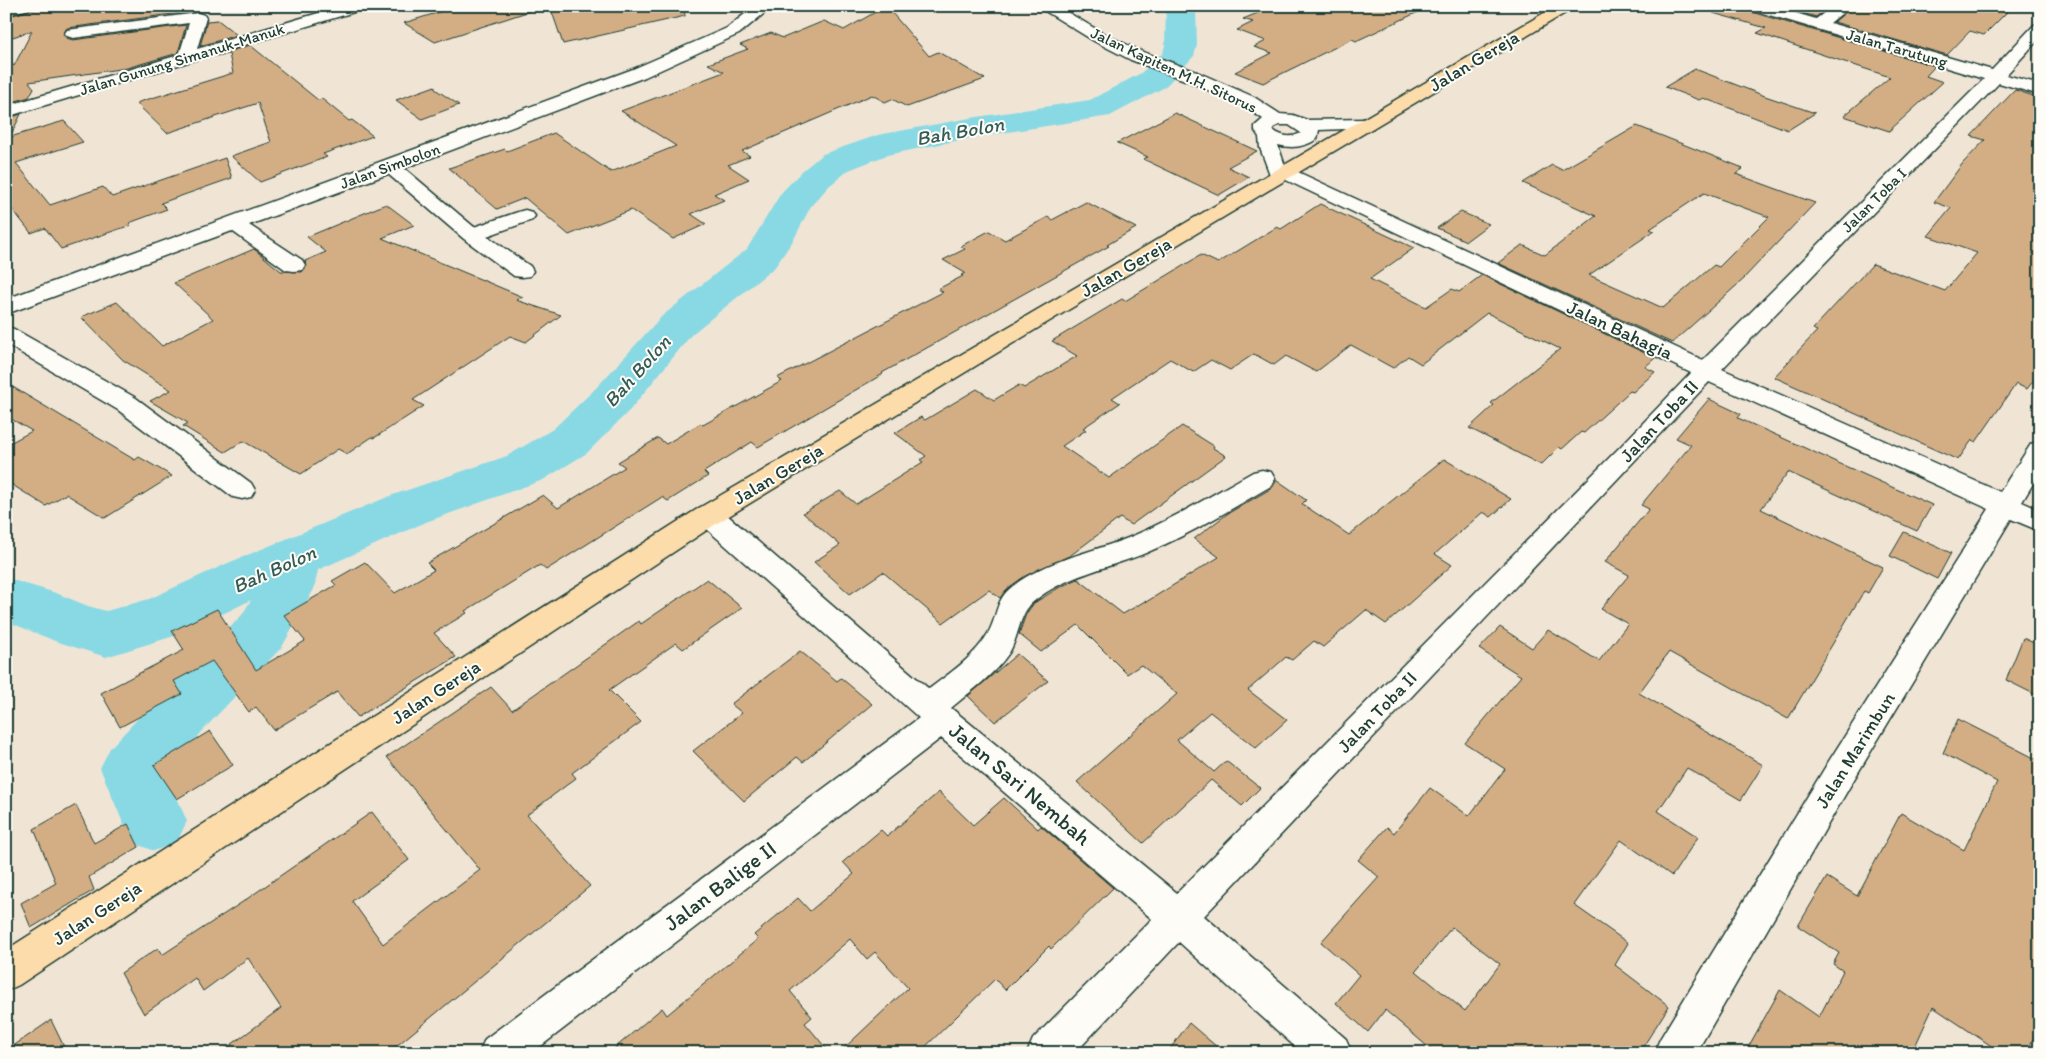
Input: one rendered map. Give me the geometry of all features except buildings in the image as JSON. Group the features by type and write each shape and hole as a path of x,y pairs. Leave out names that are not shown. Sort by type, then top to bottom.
{"main road":[{"name":"Jalan Gereja","path":"6,972 709,515 1567,6"}],"street":[{"path":"6,10 24,6"},
{"name":"Jalan Gunung Simanuk-Manuk","path":"6,112 359,6"},
{"name":"Jalan Simbolon","path":"6,307 639,73 732,31 765,6"},
{"name":"Jalan Kapiten M.H. Sitorus","path":"1045,6 1100,38 1137,56 1191,76 1248,101 1272,128"},
{"name":"Jalan Tarutung","path":"1754,6 2040,90"},
{"path":"1818,25 1843,6"},
{"path":"73,33 197,18 199,19 186,58"},
{"name":"Jalan Toba I","path":"1706,371 1995,77 2040,28"},
{"path":"1282,174 1269,148 1272,128 1286,120 1330,146"},
{"path":"1305,132 1367,124"},
{"path":"391,166 471,234 522,271"},
{"name":"Jalan Bahagia","path":"1282,174 1706,371 2040,521"},
{"path":"471,234 525,216"},
{"path":"233,223 294,265"},
{"path":"6,334 127,404 242,490"},
{"name":"Jalan Toba II","path":"1047,1053 1630,452 1706,371"},
{"name":"Jalan Marimbun","path":"1674,1053 1842,771 2040,450"},
{"name":"Jalan Balige II","path":"499,1053 935,713 1000,643 1009,611 1022,595 1062,573 1121,552 1158,536 1262,479"},
{"name":"Jalan Sari Nembah","path":"709,515 935,713 1178,917 1332,1053"}],"waterway":[{"name":"Bah Bolon","path":"6,599 36,608 75,625 106,634 164,617 247,578 408,509 525,468 570,441 613,399 677,325 761,258 774,239 794,201 816,178 836,162 878,146 970,128 1098,109 1153,80 1178,56 1181,45 1181,6"},
{"path":"154,821 132,768 185,709 262,631 286,589 294,558"}]}
